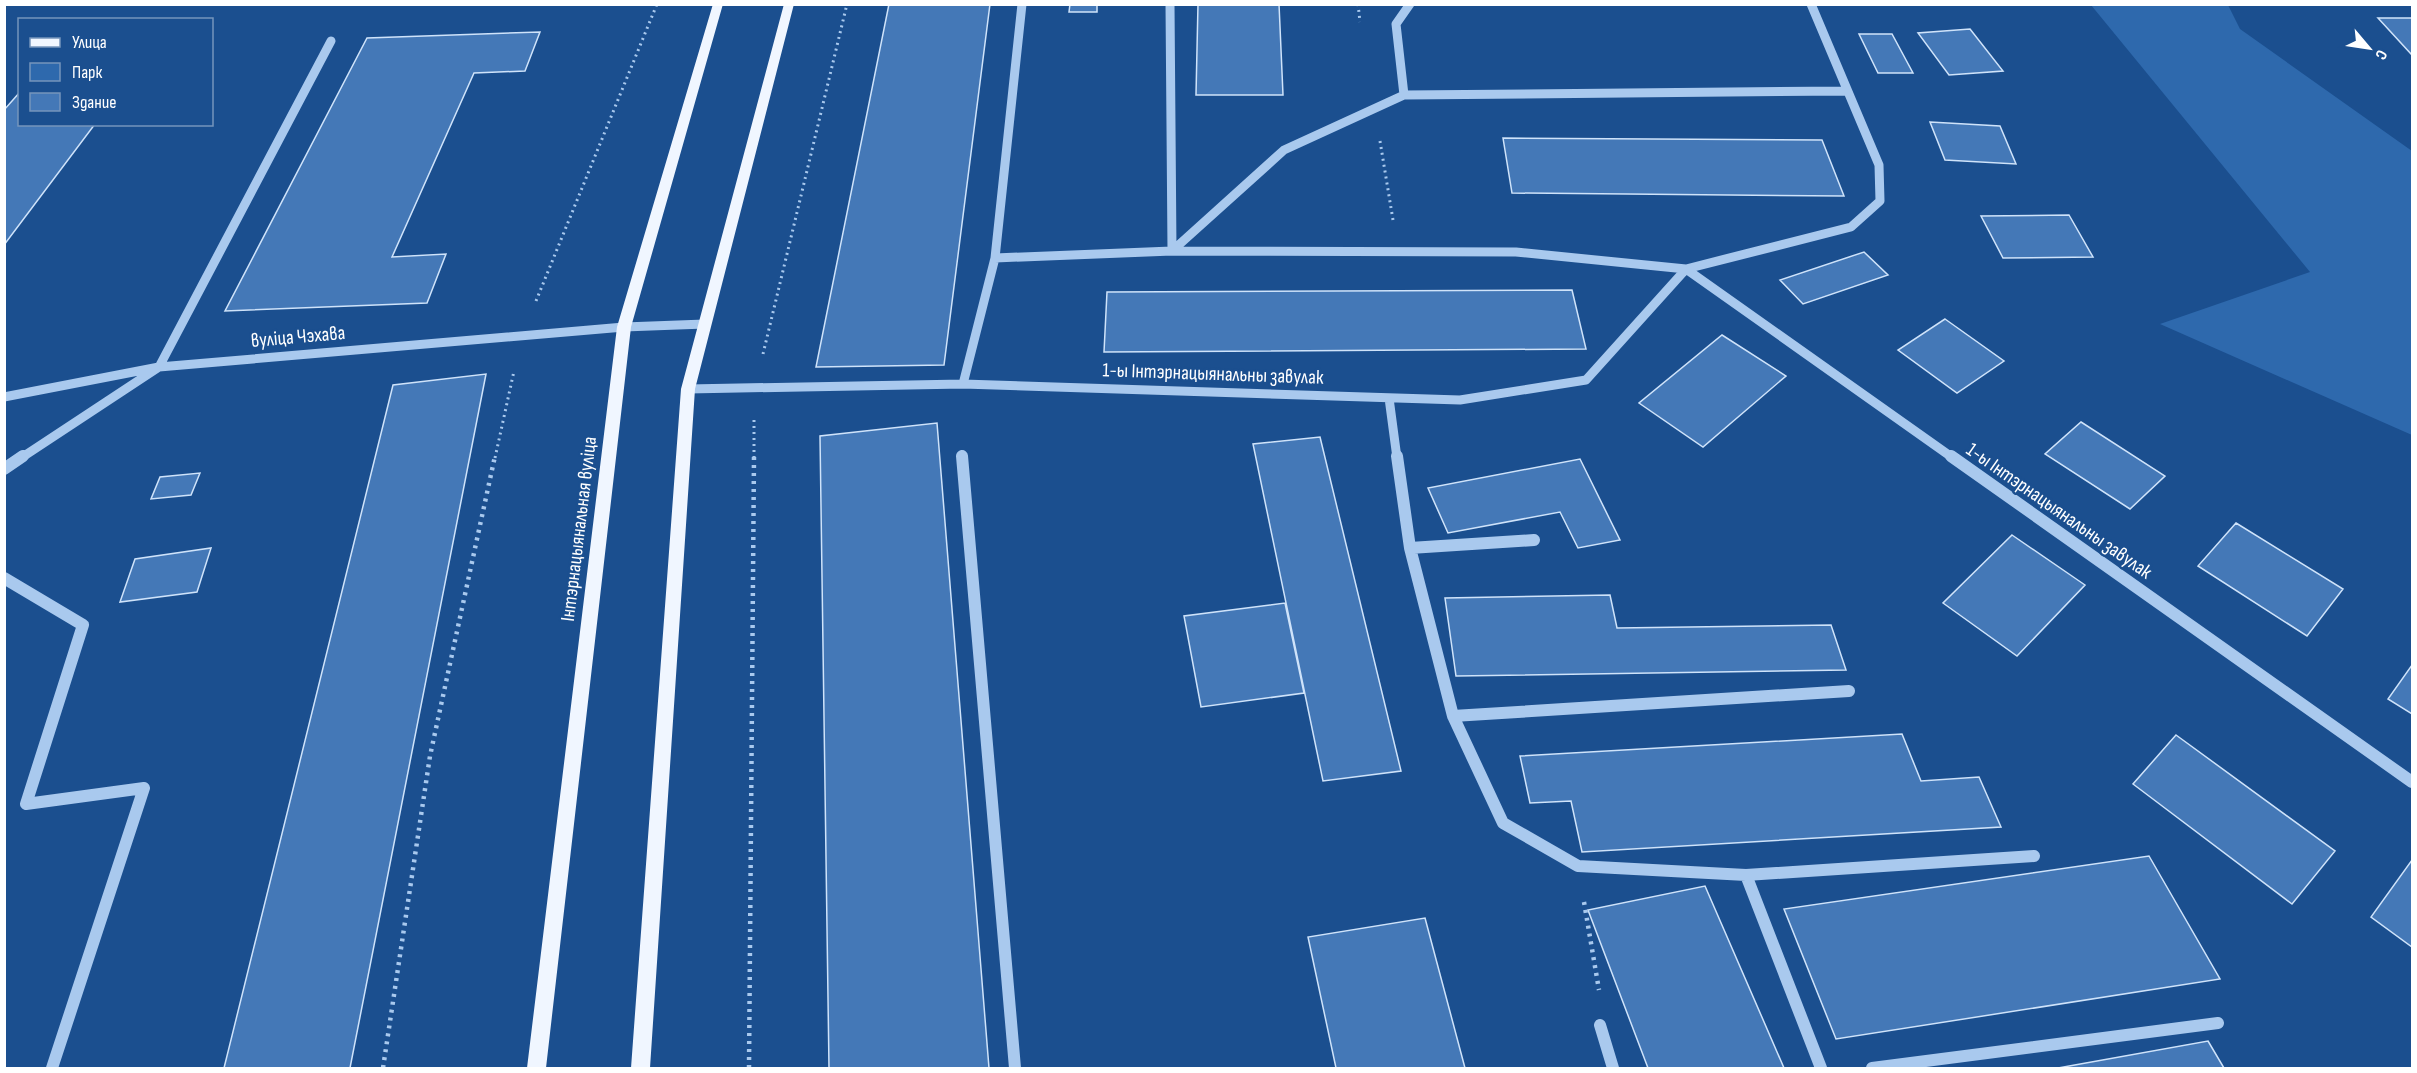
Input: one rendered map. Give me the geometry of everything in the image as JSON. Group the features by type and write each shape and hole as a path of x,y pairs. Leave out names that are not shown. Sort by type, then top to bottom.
{"main road":[{"name":"Інтэрнацыянальная вуліца","path":"536,1068 624,327 718,4"},
{"path":"640,1068 688,389 789,4"}],"street":[{"path":"963,384 995,258 1022,4"},
{"path":"1170,4 1172,251"},
{"path":"1404,95 1396,24 1410,4"},
{"path":"995,258 1172,251 1516,252 1686,269 1851,226 1880,201 1879,165 1811,4"},
{"path":"4,397 159,367 331,42"},
{"path":"1172,251 1284,150 1404,95 1846,91"},
{"name":"1-ы Інтэрнацыянальны завулак","path":"688,389 963,384 1460,400 1586,380 1686,269 2412,782"},
{"name":"вуліца Чэхава","path":"4,469 159,367 624,327 705,324"},
{"path":"1389,398 1410,548 1453,716 1503,823 1578,866 1746,875 2034,856"},
{"path":"962,455 1015,1068"},
{"path":"1410,548 1534,540"},
{"path":"4,578 83,625 26,804 144,788 52,1068"},
{"path":"1453,716 1849,691"},
{"path":"1746,875 1821,1068"},
{"path":"1872,1068 2218,1023"},
{"path":"1600,1025 1613,1068"}],"path":[{"path":"383,1068 430,756 522,336 657,4"},
{"path":"749,1068 754,387 847,4"},
{"path":"1578,866 1599,989 1600,1025"}],"green space":[{"path":"2091,5 2228,5 2240,29 2412,151 2412,435 2160,324 2310,272"}],"building":[{"path":"889,4 990,4 944,365 816,367"},
{"path":"1070,4 1097,4 1097,12 1069,12"},
{"path":"1198,4 1279,4 1283,95 1196,95"},
{"path":"2378,18 2412,18 2412,55"},
{"path":"1970,29 2003,71 1949,75 1918,33"},
{"path":"540,32 525,71 474,73 392,257 446,254 427,303 225,311 367,38"},
{"path":"1859,34 1892,34 1913,73 1878,73"},
{"path":"18,94 18,126 93,126 4,245 4,110"},
{"path":"1930,122 2000,126 2016,164 1945,160"},
{"path":"1503,138 1822,140 1844,196 1512,193"},
{"path":"2069,215 2093,257 2003,258 1981,216"},
{"path":"1864,252 1888,275 1803,304 1780,280"},
{"path":"1572,290 1586,349 1104,352 1107,292"},
{"path":"1945,319 2004,361 1957,393 1898,350"},
{"path":"1722,335 1786,376 1703,447 1639,403"},
{"path":"486,374 350,1068 224,1068 393,385"},
{"path":"2081,422 2165,476 2130,509 2045,454"},
{"path":"937,423 989,1068 829,1068 820,436"},
{"path":"1320,437 1401,771 1323,781 1253,444"},
{"path":"1580,459 1620,540 1578,548 1560,512 1448,533 1428,488"},
{"path":"200,473 191,495 151,499 160,477"},
{"path":"2236,523 2343,589 2307,636 2198,566"},
{"path":"2012,535 2085,585 2017,656 1943,603"},
{"path":"211,548 197,592 120,602 135,559"},
{"path":"1610,595 1617,628 1831,625 1846,670 1456,676 1445,598"},
{"path":"1285,603 1304,693 1201,707 1184,616"},
{"path":"2412,665 2412,714 2388,699"},
{"path":"1902,734 1921,781 1979,777 2001,827 1582,852 1571,801 1530,803 1520,756"},
{"path":"2176,735 2335,851 2292,904 2133,784"},
{"path":"2149,856 2220,979 1836,1039 1784,909"},
{"path":"2412,860 2412,947 2371,917"},
{"path":"1705,886 1784,1068 1648,1068 1588,910"},
{"path":"1425,918 1465,1068 1336,1068 1308,937"},
{"path":"2208,1041 2224,1068 2058,1068"}]}
